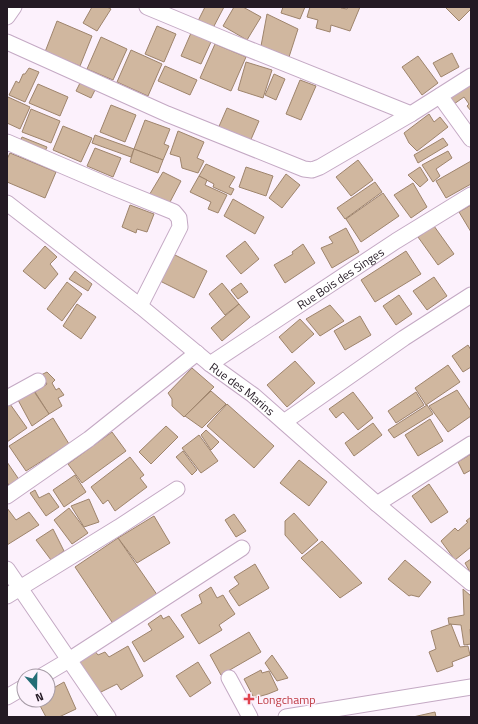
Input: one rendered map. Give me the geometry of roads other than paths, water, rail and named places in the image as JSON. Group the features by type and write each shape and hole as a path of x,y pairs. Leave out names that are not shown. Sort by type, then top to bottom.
{"street":[{"path":"7,17 14,7"},
{"path":"147,7 230,42 411,114"},
{"path":"7,42 167,114 304,169 312,170 320,167 411,114 471,76"},
{"path":"440,96 471,139"},
{"path":"7,142 174,212 179,218 180,227 140,306"},
{"name":"Rue Bois des Singes","path":"210,364 396,241 471,195"},
{"name":"Rue des Marins","path":"7,203 140,306 210,364 253,395 377,504 471,583"},
{"path":"284,422 404,338 471,295"},
{"path":"7,496 89,439 197,353"},
{"path":"7,398 38,381"},
{"path":"377,504 471,444"},
{"path":"7,596 177,489"},
{"path":"56,668 242,548"},
{"path":"7,569 108,717"},
{"path":"229,678 250,717"},
{"path":"286,717 471,687"},
{"path":"7,697 16,692"}],"place":[{"name":"Longchamp","path":"249,699"}]}
